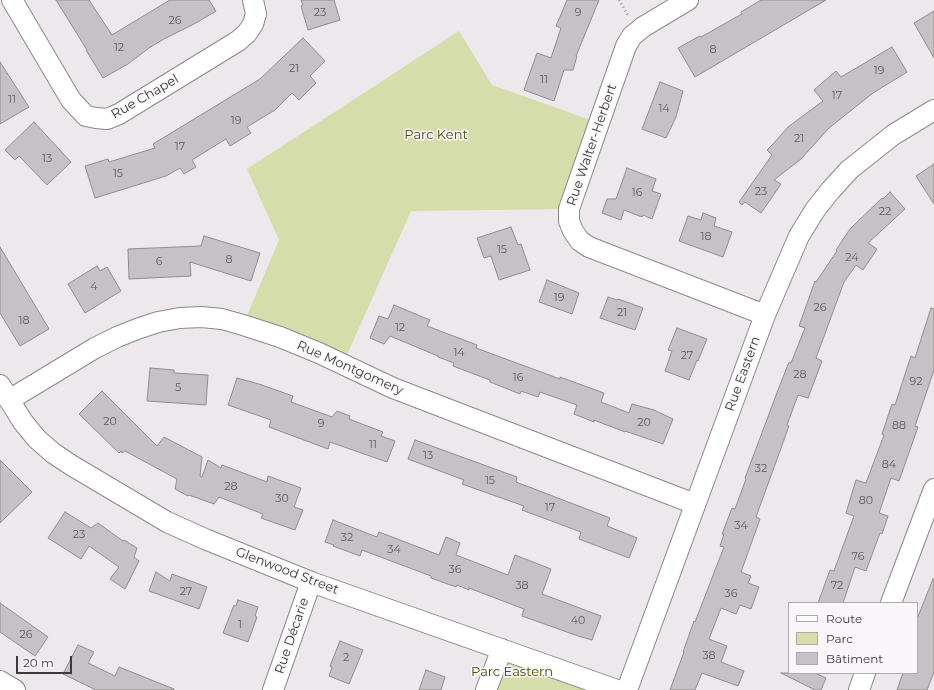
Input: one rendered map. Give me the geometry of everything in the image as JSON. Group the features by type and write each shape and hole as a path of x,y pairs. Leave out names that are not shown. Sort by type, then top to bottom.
{"street":[{"name":"Rue Chapel","path":"12,0 71,100 86,116 107,119 118,114 238,42 253,24 256,14 253,0"},
{"name":"Rue Walter-Herbert","path":"688,0 643,27 632,36 626,46 569,209 569,221 573,231 580,241 589,247 765,315"},
{"name":"Rue Eastern","path":"627,690 765,315 799,236 815,210 849,170 893,135 934,110"},
{"name":"Rue Montgomery","path":"5,392 117,337 158,322 180,318 202,317 222,319 280,337 319,353 393,388 695,504"},
{"name":"Glenwood Street","path":"5,392 23,422 53,453 167,522 311,582 617,690"},
{"path":"891,602 934,489"},
{"name":"Rue Décarie","path":"273,690 311,582"},
{"path":"486,690 502,649"},
{"path":"859,690 865,674"},
{"path":"0,681 15,690"}],"path":[{"path":"619,0 628,16"}],"green space":[{"name":"Parc Kent","path":"459,31 492,85 599,123 569,209 411,211 343,364 243,325 279,240 247,169"},
{"name":"Parc Eastern","path":"502,649 617,690 486,690"}],"building":[{"path":"56,0 89,0 112,35 170,0 209,0 216,11 164,39 128,64 103,78"},
{"path":"301,0 334,0 340,20 308,30 301,6 303,5"},
{"path":"567,0 599,0 576,56 573,70 564,70 554,101 524,90 537,53 551,58 561,28 556,26"},
{"path":"761,0 826,0 695,77 678,48 742,14 741,12"},
{"path":"934,11 934,58 914,23"},
{"path":"303,38 325,61 310,76 316,83 299,100 292,93 275,110 247,127 251,133 230,146 226,139 192,160 196,167 184,174 180,168 166,176 95,198 85,166 108,159 109,162 155,148 153,144 260,79"},
{"path":"892,47 907,72 873,93 829,128 801,159 774,180 781,184 761,213 745,202 742,205 739,202 772,155 767,150 788,127 823,101 814,90 836,71 841,77"},
{"path":"0,62 29,107 0,124"},
{"path":"660,82 683,91 676,117 666,138 642,129"},
{"path":"34,122 71,162 47,185 19,156 15,160 5,150"},
{"path":"934,164 934,204 916,176"},
{"path":"627,168 656,179 652,191 661,194 652,219 624,210 621,220 602,213 607,199 616,199"},
{"path":"890,192 905,209 868,243 877,249 863,270 856,265 844,282 816,358 822,361 808,398 798,395 787,425 789,426 756,517 760,519 741,572 751,576 748,583 759,587 751,609 740,605 736,614 721,608 709,639 727,646 721,662 744,671 738,686 702,673 695,690 670,690 694,621 695,622 724,547 720,546 724,534 722,534 732,508 735,509 778,390 805,328 799,326 815,281 816,282 837,251 836,250 850,229"},
{"path":"703,213 716,218 714,226 732,232 723,257 679,241 688,216 701,220"},
{"path":"511,227 518,245 521,244 530,270 499,280 491,256 484,258 477,238"},
{"path":"204,236 260,253 251,281 190,262 191,276 129,279 128,249 201,246"},
{"path":"0,247 49,329 20,346 0,313"},
{"path":"97,266 100,271 107,267 121,291 85,313 68,284"},
{"path":"547,280 579,293 572,314 539,302"},
{"path":"608,297 643,308 635,330 600,318"},
{"path":"394,305 430,320 427,326 477,345 476,348 560,379 560,377 604,393 601,402 629,413 632,404 654,410 673,419 663,444 574,414 577,405 540,392 538,397 521,391 520,394 490,382 490,380 453,366 454,363 390,336 384,344 370,338 379,316 388,319"},
{"path":"931,308 934,309 934,370 915,426 918,427 899,481 891,478 879,513 888,516 882,534 880,533 866,571 855,567 843,602 818,602 830,570 834,571 854,516 846,513 856,480 866,483 884,435 882,434 892,404 895,405 911,356 915,358"},
{"path":"677,328 707,339 689,380 665,371 672,351 668,350"},
{"path":"150,368 174,370 174,373 208,375 206,405 147,401"},
{"path":"237,378 293,396 291,402 332,417 337,411 350,416 349,419 383,432 381,436 395,441 387,462 330,442 328,449 269,427 271,420 228,405"},
{"path":"102,391 157,446 164,437 202,457 200,476 202,477 208,460 221,468 222,465 267,482 268,476 301,488 294,507 303,510 295,530 261,518 263,514 219,497 214,504 189,495 188,496 175,489 177,479 125,451 122,453 121,451 119,453 79,414"},
{"path":"415,440 517,477 516,482 610,518 607,526 637,538 629,558 579,539 581,532 522,510 524,506 462,484 464,480 408,459"},
{"path":"0,460 32,492 0,523"},
{"path":"65,512 91,528 98,523 123,541 124,540 137,548 134,557 139,561 125,589 110,579 119,567 89,546 81,559 48,538"},
{"path":"333,520 377,537 379,532 439,555 446,537 460,543 456,555 508,575 515,555 551,569 542,594 601,616 592,640 522,616 524,609 469,588 469,590 457,585 456,587 362,550 360,556 333,546 334,545 325,542"},
{"path":"156,572 170,581 172,574 207,587 199,609 149,591"},
{"path":"934,579 934,672 927,690 897,690 903,674 918,674 918,616"},
{"path":"238,600 258,607 255,616 257,617 248,642 223,633 234,605 236,606"},
{"path":"0,603 48,637 35,656 0,632"},
{"path":"340,641 363,650 349,684 329,676 332,667 330,666"},
{"path":"78,645 94,652 88,663 115,676 119,667 174,690 96,690 63,674"},
{"path":"426,670 445,677 441,690 419,690"},
{"path":"781,673 817,674 826,678 821,690 815,690"}]}
